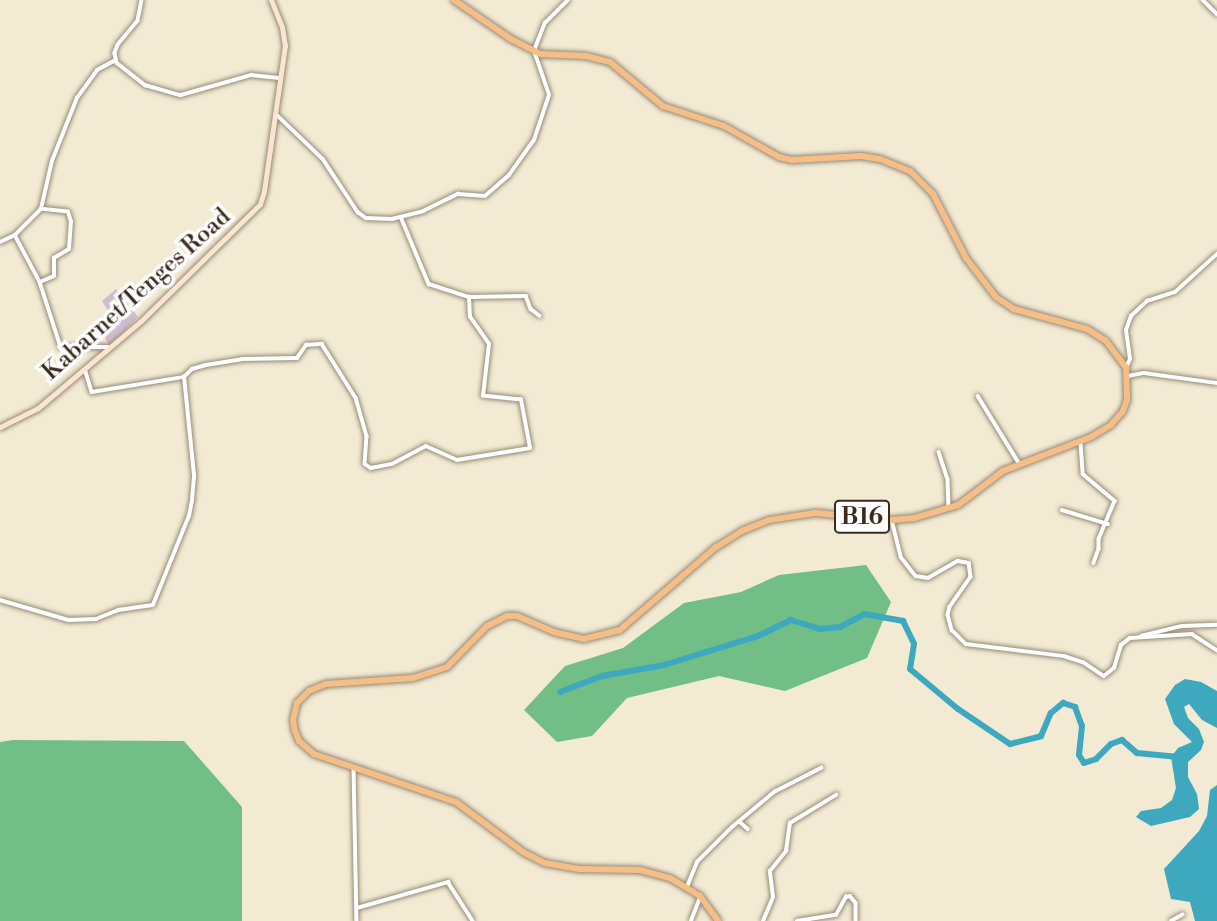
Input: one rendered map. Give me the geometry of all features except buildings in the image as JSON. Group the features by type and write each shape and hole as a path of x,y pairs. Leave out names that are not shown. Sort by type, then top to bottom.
{"main road":[{"name":"B16","path":"453,0 541,54 586,56 610,62 663,106 724,126 779,157 792,160 861,156 880,159 910,171 933,194 967,258 996,297 1014,309 1087,329 1106,341 1126,368 1127,400 1123,411 1102,431 1019,463 949,508 927,516 892,520 815,513 769,520 742,531 716,547 620,630 583,639 554,632 517,616 507,616 487,626 458,659 433,673 413,678 354,680 317,686 297,704 293,720 295,731 299,741 314,754 456,802 523,852 545,863 580,869 649,872 687,887 701,896 718,921"}],"street":[{"path":"116,60 118,45 138,21 143,9 142,0"},
{"name":"Kabarnet/Tenges Road","path":"0,427 29,415 85,368 183,282 260,204 285,39 271,0"},
{"path":"274,112 323,159 358,212 379,221 424,211 458,194 485,196 509,174 534,140 549,95 534,51 545,23 568,0"},
{"path":"1203,0 1217,14"},
{"path":"116,60 145,85 181,94 251,75 279,78"},
{"path":"0,242 15,235 41,209 52,161 77,98 97,70 116,60"},
{"path":"40,282 54,276 54,258 69,249 71,222 68,212 41,209"},
{"path":"401,217 427,281 469,297 526,296 531,309 540,316"},
{"path":"15,235 40,282 61,347 108,347"},
{"path":"1126,368 1130,359 1126,325 1136,310 1147,301 1173,294 1217,254"},
{"path":"85,368 92,392 184,377 192,369 214,363 297,358 306,345 316,342 327,350 356,398 367,436 368,467 392,464 426,446 457,460 530,448 521,400 483,396 489,344 470,317 469,297"},
{"path":"1128,376 1144,373 1217,383"},
{"path":"0,600 69,620 96,619 118,610 153,605 189,516 192,500 194,475 184,377"},
{"path":"978,396 1019,463"},
{"path":"1080,441 1083,474 1115,501 1108,524 1099,539 1094,563"},
{"path":"939,452 948,480 949,508"},
{"path":"1062,510 1108,524"},
{"path":"892,520 901,557 916,576 928,578 958,561 969,563 971,578 950,607 948,615 952,630 966,644 999,645 1064,656 1083,662 1104,676 1114,668 1123,642 1182,626 1217,625"},
{"path":"1136,637 1192,634 1217,650"},
{"path":"354,768 357,921"},
{"path":"687,887 702,856 739,821 789,782 821,768"},
{"path":"763,921 774,897 770,871 786,851 790,823 836,795"},
{"path":"739,821 748,830"},
{"path":"357,908 448,882 473,921"},
{"path":"691,921 701,896"},
{"path":"797,921 836,915 850,896 857,906 856,921"},
{"path":"1171,921 1182,915"}],"shaded area":[{"path":"116,289 138,317 109,346 99,324 111,315 102,301"}],"green space":[{"path":"866,565 891,602 867,658 785,691 719,676 627,698 592,736 557,742 524,710 565,666 623,648 684,603 741,592 779,575"},
{"path":"184,741 242,807 242,921 0,921 0,742"}],"water":[{"path":"1185,679 1201,682 1217,691 1217,728 1202,720 1189,704 1184,707 1188,718 1199,729 1204,742 1201,750 1188,762 1188,777 1197,794 1199,809 1190,817 1151,826 1136,817 1141,811 1161,808 1172,800 1176,788 1171,757 1178,748 1192,742 1174,724 1165,699 1175,685"},
{"path":"1217,785 1217,921 1195,921 1190,902 1171,899 1164,869 1199,831 1207,816 1210,790"}],"waterway":[{"path":"560,692 602,676 664,665 758,636 791,620 820,629 840,627 864,614 903,621 914,644 910,669 958,709 1010,744 1041,736 1051,713 1063,703 1075,707 1082,726 1079,755 1084,763 1096,759 1111,744 1122,740 1137,753 1179,757"}]}
